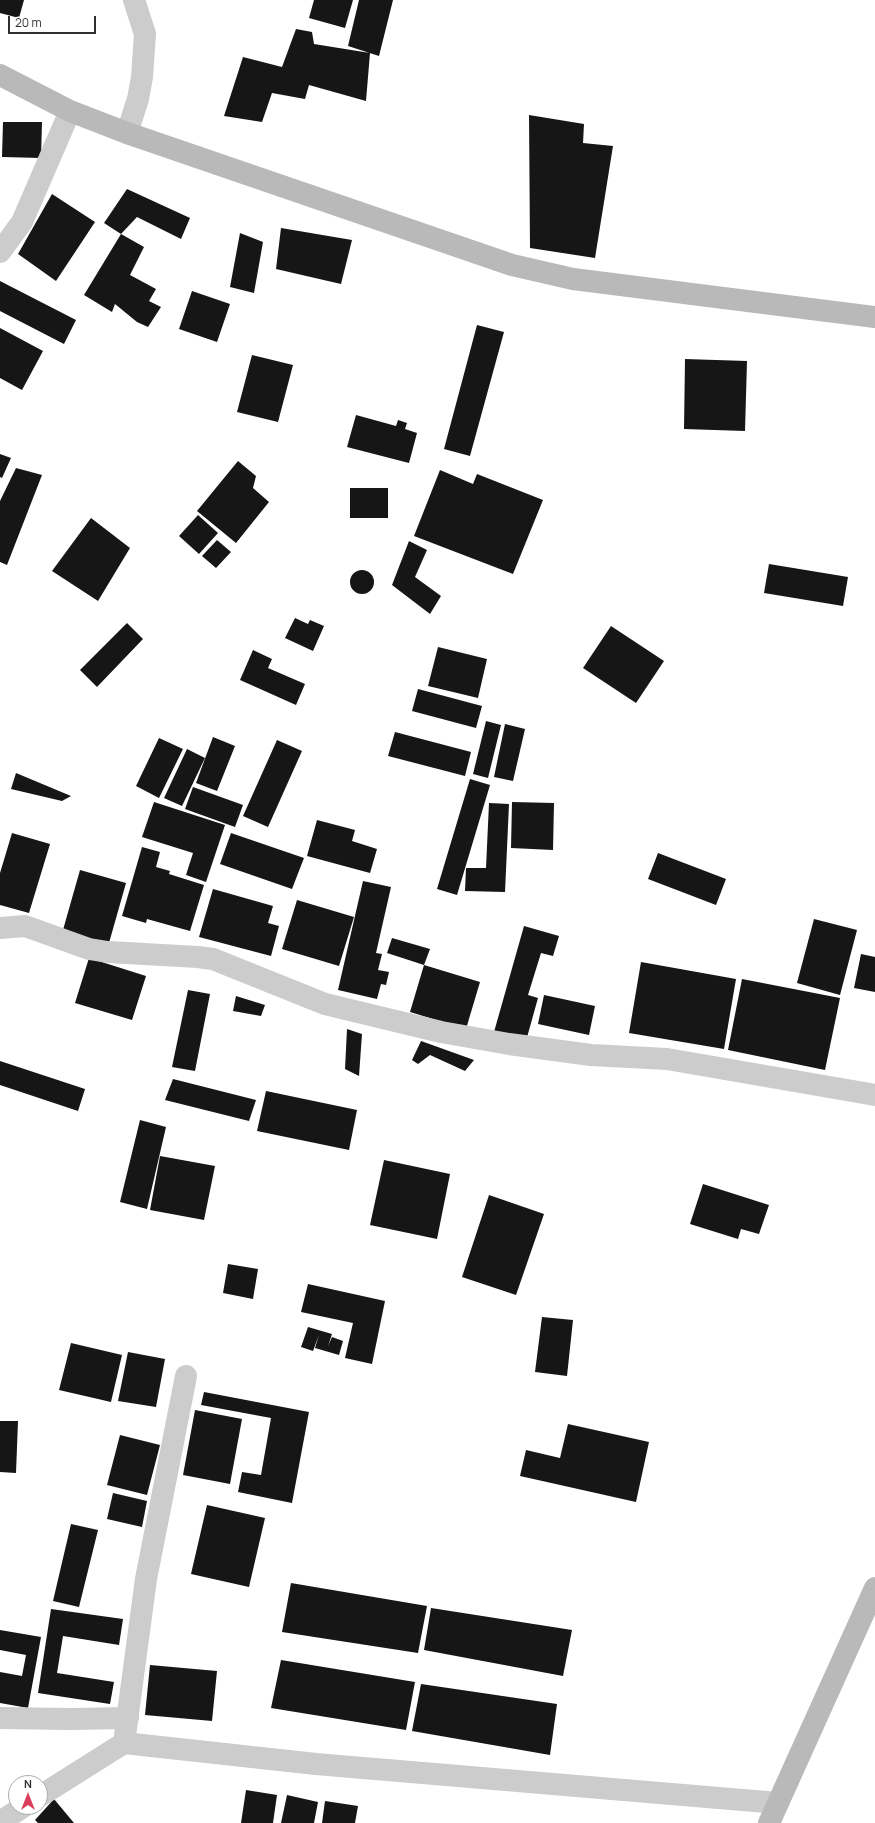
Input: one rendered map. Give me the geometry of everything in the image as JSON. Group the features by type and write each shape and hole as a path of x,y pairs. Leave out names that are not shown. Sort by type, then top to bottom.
{"street":[{"path":"126,133 138,99 142,77 145,40 145,34 134,0"},
{"path":"0,76 70,111 126,133 512,265 573,280 875,317"},
{"path":"0,252 22,222 70,111"},
{"path":"0,928 25,926 89,949 108,952 214,959 325,1004 440,1032 509,1044 591,1055 667,1059 875,1095"},
{"path":"124,1743 146,1580 186,1376"},
{"path":"769,1823 875,1588"},
{"path":"0,1718 128,1718"},
{"path":"48,1791 124,1743 316,1764 778,1803"},
{"path":"0,1822 11,1815"}],"building":[{"path":"0,0 24,0 19,18 0,13"},
{"path":"314,0 353,0 345,28 309,18"},
{"path":"359,0 393,0 379,56 348,46"},
{"path":"296,29 312,32 314,44 370,53 366,101 309,85 305,99 272,93 262,122 224,116 243,57 282,67"},
{"path":"529,115 584,124 583,143 613,146 595,258 530,248"},
{"path":"3,122 42,122 41,158 2,157"},
{"path":"127,189 190,218 181,239 137,217 121,234 104,223"},
{"path":"52,194 95,222 56,281 18,254"},
{"path":"281,228 352,240 341,284 276,269"},
{"path":"240,233 263,242 254,293 230,287"},
{"path":"121,234 144,247 130,275 156,289 149,301 161,307 148,327 137,322 115,304 112,312 84,295"},
{"path":"0,281 76,320 64,344 0,311"},
{"path":"192,291 230,304 217,342 179,329"},
{"path":"477,325 504,332 470,456 444,449"},
{"path":"0,328 43,351 22,390 0,378"},
{"path":"252,355 293,365 278,422 237,412"},
{"path":"685,359 747,361 745,431 684,429"},
{"path":"356,415 396,426 398,420 407,423 405,429 417,433 409,463 347,447"},
{"path":"0,454 11,458 2,478 0,477"},
{"path":"238,461 256,476 253,488 269,502 236,543 197,511"},
{"path":"16,468 42,475 7,565 0,562 0,501"},
{"path":"440,470 473,484 477,474 543,500 513,574 414,536"},
{"path":"350,488 388,488 388,518 350,518"},
{"path":"198,515 218,533 199,554 179,536"},
{"path":"91,518 130,548 98,601 52,571"},
{"path":"217,540 231,552 216,568 202,556"},
{"path":"409,541 427,550 415,577 441,596 430,614 392,585"},
{"path":"769,564 848,577 843,606 764,593"},
{"path":"362,570 367,571 373,577 373,587 367,593 362,594 357,593 351,587 350,582 351,577 357,571"},
{"path":"295,618 308,624 310,620 324,626 313,651 285,638"},
{"path":"127,623 143,639 97,687 80,670"},
{"path":"611,626 664,661 636,703 583,668"},
{"path":"438,647 487,659 478,698 428,686"},
{"path":"253,650 272,659 268,668 305,684 296,705 240,680"},
{"path":"418,689 482,706 476,728 412,711"},
{"path":"486,721 501,725 488,778 473,774"},
{"path":"505,724 525,729 513,781 494,777"},
{"path":"395,732 471,752 465,776 388,756"},
{"path":"213,737 235,746 217,791 196,783"},
{"path":"159,738 183,749 159,798 136,786"},
{"path":"277,740 302,751 268,827 243,816"},
{"path":"187,749 205,758 182,806 164,798"},
{"path":"16,773 71,796 62,801 11,789"},
{"path":"470,779 490,785 457,895 437,889"},
{"path":"193,787 243,805 235,827 185,809"},
{"path":"154,802 225,825 206,882 186,875 193,853 142,837"},
{"path":"512,802 554,803 553,850 511,848"},
{"path":"489,803 509,804 505,892 465,891 466,868 486,868"},
{"path":"317,820 355,830 352,841 377,849 370,873 307,856"},
{"path":"12,833 50,844 29,913 0,905 0,873"},
{"path":"231,833 304,858 292,889 220,864"},
{"path":"142,847 160,852 156,867 170,871 169,874 204,885 190,931 147,919 146,923 122,916"},
{"path":"658,853 726,879 716,905 648,879"},
{"path":"80,870 126,883 107,950 61,937"},
{"path":"363,881 391,887 376,953 382,954 378,970 389,972 386,985 381,984 377,999 338,990"},
{"path":"213,889 273,906 268,923 279,926 271,956 199,937"},
{"path":"297,900 354,917 339,966 282,949"},
{"path":"814,919 857,930 840,995 797,983"},
{"path":"524,926 559,936 553,956 541,953 528,995 538,998 526,1041 494,1032"},
{"path":"392,938 430,949 424,965 387,953"},
{"path":"861,954 875,957 875,992 854,988"},
{"path":"89,958 146,976 132,1020 75,1003"},
{"path":"641,962 736,979 724,1049 629,1033"},
{"path":"424,965 480,982 466,1029 410,1012"},
{"path":"742,979 840,998 825,1070 728,1050"},
{"path":"188,990 210,994 195,1071 172,1067"},
{"path":"544,995 595,1006 589,1035 538,1024"},
{"path":"236,996 265,1005 261,1016 233,1011"},
{"path":"347,1029 362,1034 359,1076 345,1069"},
{"path":"421,1041 474,1060 465,1071 430,1055 418,1064 412,1060"},
{"path":"0,1061 85,1089 78,1111 0,1085"},
{"path":"173,1079 256,1100 249,1121 165,1100"},
{"path":"266,1091 357,1110 349,1150 257,1131"},
{"path":"140,1120 166,1127 147,1209 120,1202"},
{"path":"160,1156 215,1166 204,1220 150,1210"},
{"path":"384,1160 450,1174 437,1239 370,1225"},
{"path":"703,1184 769,1205 759,1234 741,1229 738,1239 690,1224"},
{"path":"489,1195 544,1214 516,1295 462,1277"},
{"path":"228,1264 258,1269 253,1299 223,1293"},
{"path":"308,1284 385,1301 372,1364 345,1358 353,1323 301,1312"},
{"path":"542,1317 573,1320 567,1376 535,1372"},
{"path":"308,1327 332,1334 328,1346 332,1337 343,1341 339,1355 315,1348 319,1335 313,1351 301,1347"},
{"path":"71,1343 122,1355 111,1402 59,1390"},
{"path":"128,1352 165,1359 156,1407 118,1401"},
{"path":"204,1392 309,1412 292,1503 238,1492 242,1472 261,1475 271,1418 201,1405"},
{"path":"195,1410 242,1419 230,1484 183,1475"},
{"path":"0,1421 18,1421 16,1473 0,1472"},
{"path":"568,1424 649,1442 636,1502 520,1476 526,1450 560,1458"},
{"path":"120,1435 160,1445 147,1495 107,1485"},
{"path":"113,1493 147,1501 142,1527 107,1519"},
{"path":"207,1505 265,1518 249,1587 191,1574"},
{"path":"71,1524 98,1530 79,1607 53,1601"},
{"path":"291,1583 427,1606 418,1653 282,1632"},
{"path":"431,1608 572,1630 563,1676 424,1650"},
{"path":"51,1609 123,1619 119,1645 63,1636 57,1673 114,1682 110,1704 38,1693"},
{"path":"0,1630 41,1637 28,1708 0,1703 0,1672 22,1676 26,1655 0,1650"},
{"path":"281,1660 415,1682 406,1730 271,1708"},
{"path":"150,1665 217,1671 212,1721 145,1715"},
{"path":"421,1684 557,1704 550,1755 412,1731"},
{"path":"246,1790 277,1795 273,1823 241,1823"},
{"path":"287,1795 318,1802 314,1823 281,1823"},
{"path":"54,1799 74,1823 38,1823 35,1820 40,1815 48,1815 48,1806"},
{"path":"325,1801 358,1806 355,1823 322,1823"}]}
